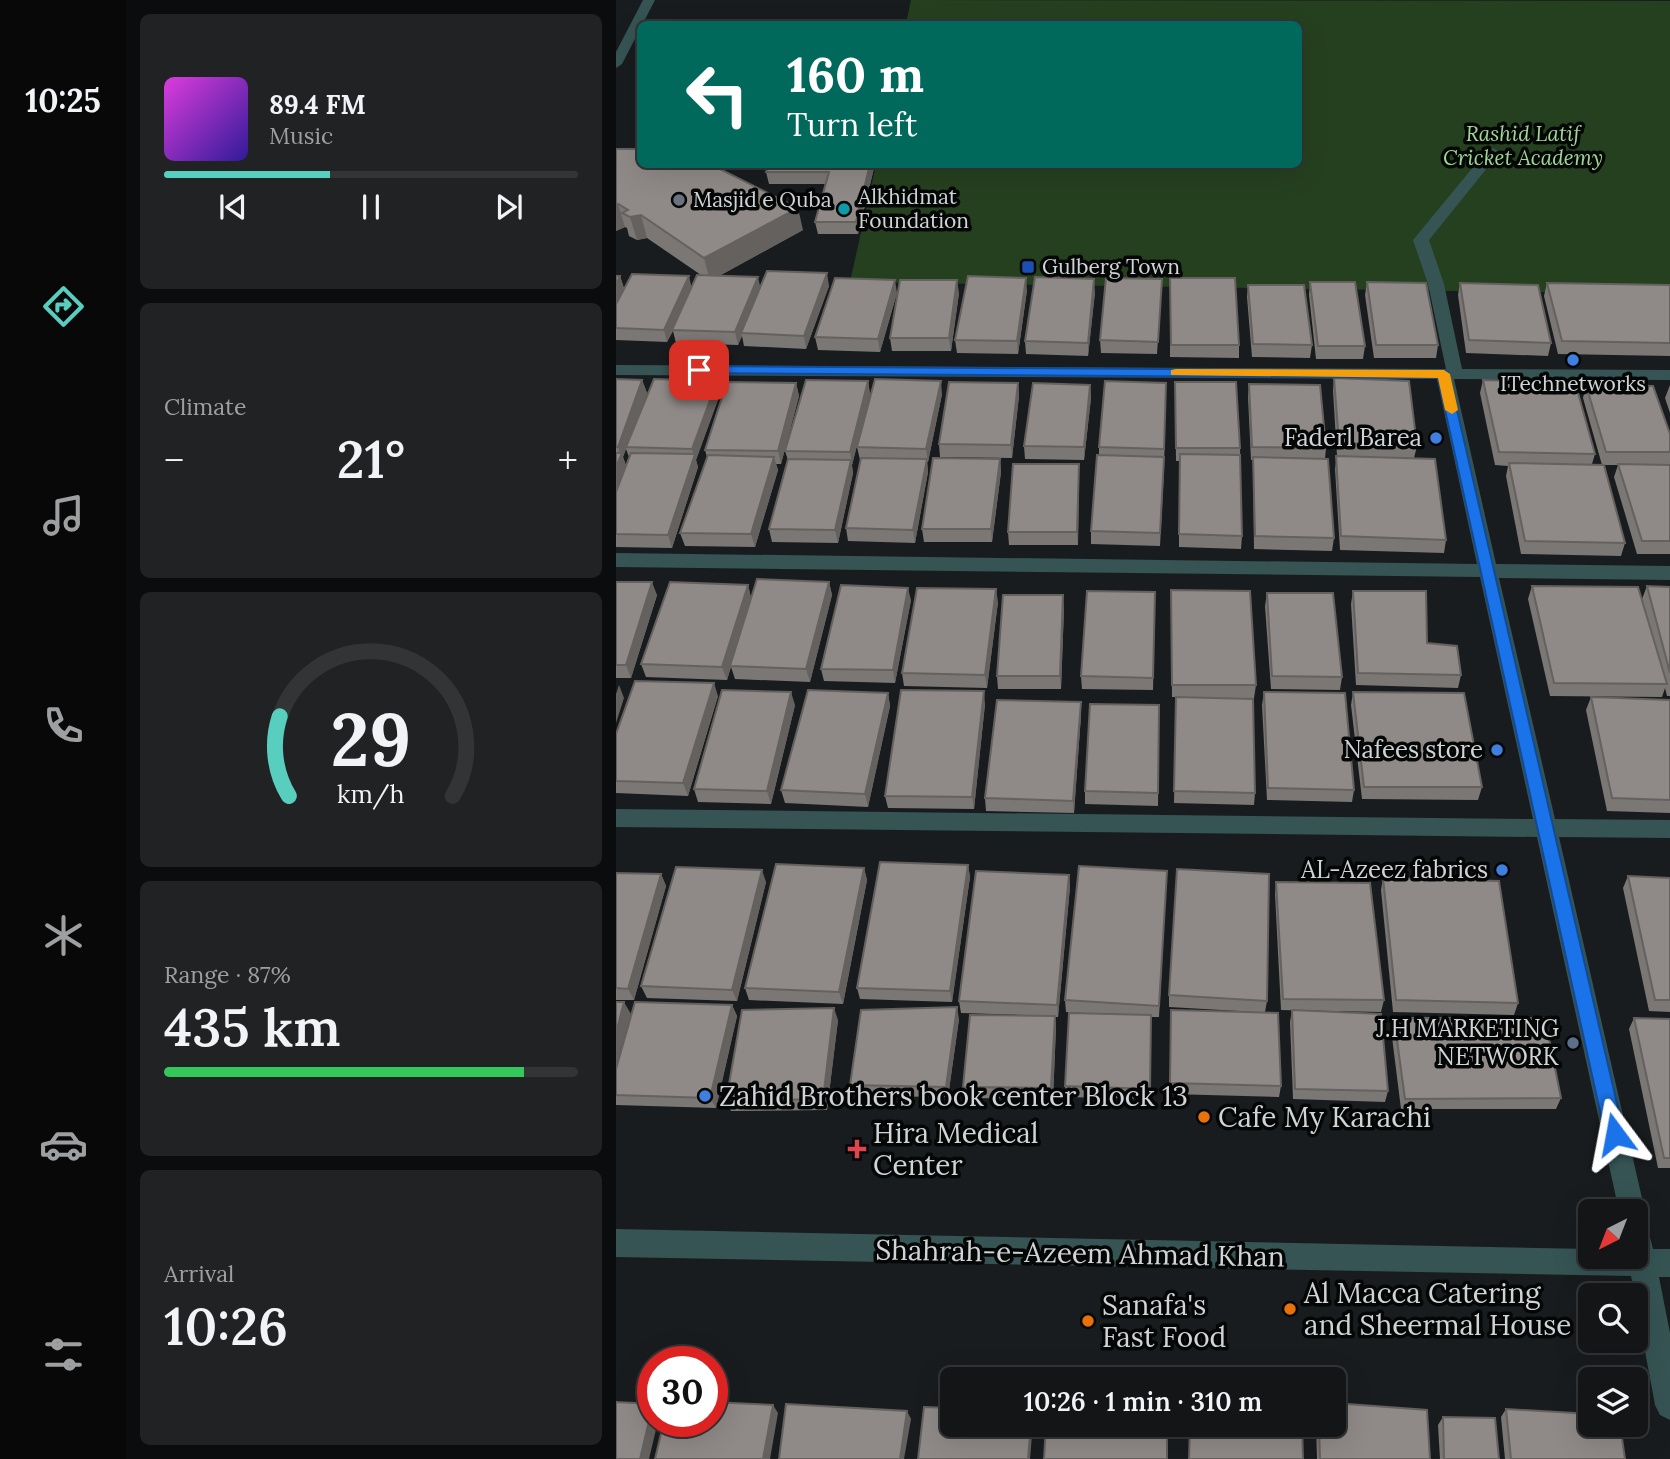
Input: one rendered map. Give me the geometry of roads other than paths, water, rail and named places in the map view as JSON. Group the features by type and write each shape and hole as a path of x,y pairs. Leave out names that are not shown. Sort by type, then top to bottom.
{"street":[{"path":"638,21 649,0"},
{"path":"616,64 637,23"},
{"path":"616,33 632,33"},
{"path":"1493,152 1421,240 1436,284 1450,374 1488,571 1629,1199"},
{"path":"616,370 1670,375"},
{"path":"616,560 1670,573"},
{"path":"616,818 1670,828"},
{"name":"Shahrah-e-Azeem Ahmad Khan","path":"616,1243 1657,1263"},
{"path":"1657,1263 1670,1405"}],"place":[{"name":"Masjid e Quba","path":"679,200"},
{"name":"Alkhidmat Foundation","path":"844,209"},
{"name":"Gulberg Town","path":"1028,267"},
{"name":"ITechnetworks","path":"1573,360"},
{"name":"Faderl Barea","path":"1436,438"},
{"name":"Nafees store","path":"1497,750"},
{"name":"AL-Azeez fabrics","path":"1502,870"},
{"name":"J.H MARKETING NETWORK","path":"1573,1043"},
{"name":"Zahid Brothers book center Block 13","path":"705,1096"},
{"name":"Cafe My Karachi","path":"1204,1117"},
{"name":"Hira Medical Center","path":"857,1149"},
{"name":"Al Macca Catering and Sheermal House","path":"1290,1309"},
{"name":"Sanafa's Fast Food","path":"1088,1321"}],"park label":[{"name":"Rashid Latif Cricket Academy","path":"1523,146"}]}
